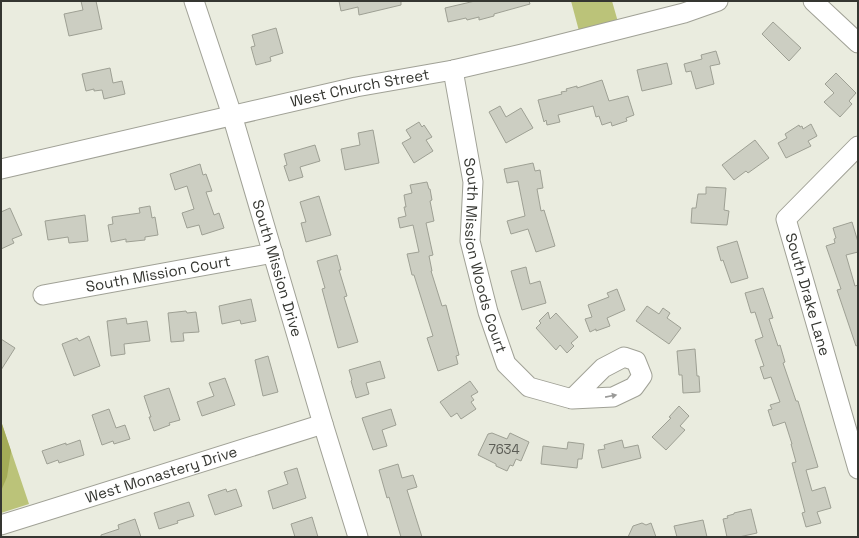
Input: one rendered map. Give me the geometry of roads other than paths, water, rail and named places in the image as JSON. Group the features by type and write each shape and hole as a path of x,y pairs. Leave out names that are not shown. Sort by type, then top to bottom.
{"street":[{"name":"South Mission Drive","path":"194,1 232,115 322,424 358,537"},
{"name":"West Church Street","path":"1,169 356,87 453,70 684,13 718,1"},
{"path":"813,1 858,43"},
{"name":"South Mission Woods Court","path":"453,70 472,182 470,242 488,312 506,364 529,387 572,399"},
{"name":"South Drake Lane","path":"858,146 786,219 858,468"},
{"name":"South Mission Court","path":"43,295 273,253"},
{"name":"West Monastery Drive","path":"1,525 322,424"}]}
